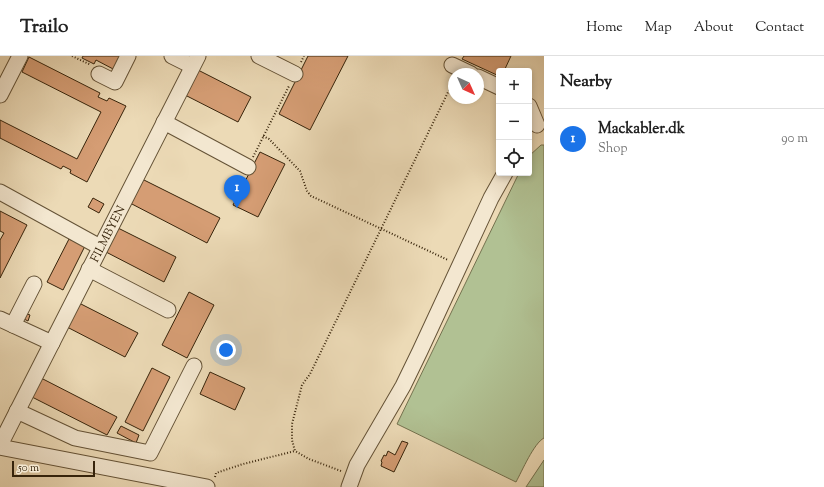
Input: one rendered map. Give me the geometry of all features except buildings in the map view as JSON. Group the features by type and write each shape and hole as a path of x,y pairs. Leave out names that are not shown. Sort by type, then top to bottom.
{"street":[{"path":"0,95 20,56"},
{"path":"99,74 115,82 128,56"},
{"path":"172,56 195,61"},
{"path":"259,56 295,74"},
{"name":"FILMBYEN","path":"0,446 195,61"},
{"path":"484,80 496,86"},
{"path":"532,114 537,127"},
{"path":"164,122 248,167"},
{"path":"349,487 357,465 403,386 420,352 491,198 503,176"},
{"path":"0,192 100,247"},
{"path":"89,269 168,310"},
{"path":"34,284 6,322 52,343"},
{"path":"17,411 75,438 150,453 194,366"},
{"path":"0,446 210,484"}],"path":[{"path":"72,56 96,68 94,72 99,74"},
{"path":"248,167 304,56"},
{"path":"354,472 342,471 324,465 309,459 296,451 292,440 292,424 302,385 310,374 381,229 448,84"},
{"path":"263,136 269,139 300,171 307,191 311,196 460,266"},
{"path":"210,484 216,473 243,464 296,451"}],"green space":[{"path":"541,145 544,145 544,438 532,451 516,482 397,424 518,176 532,176 532,153"},
{"path":"544,460 544,487 526,487"}],"place":[{"name":"Mackabler.dk","path":"237,208"}]}
